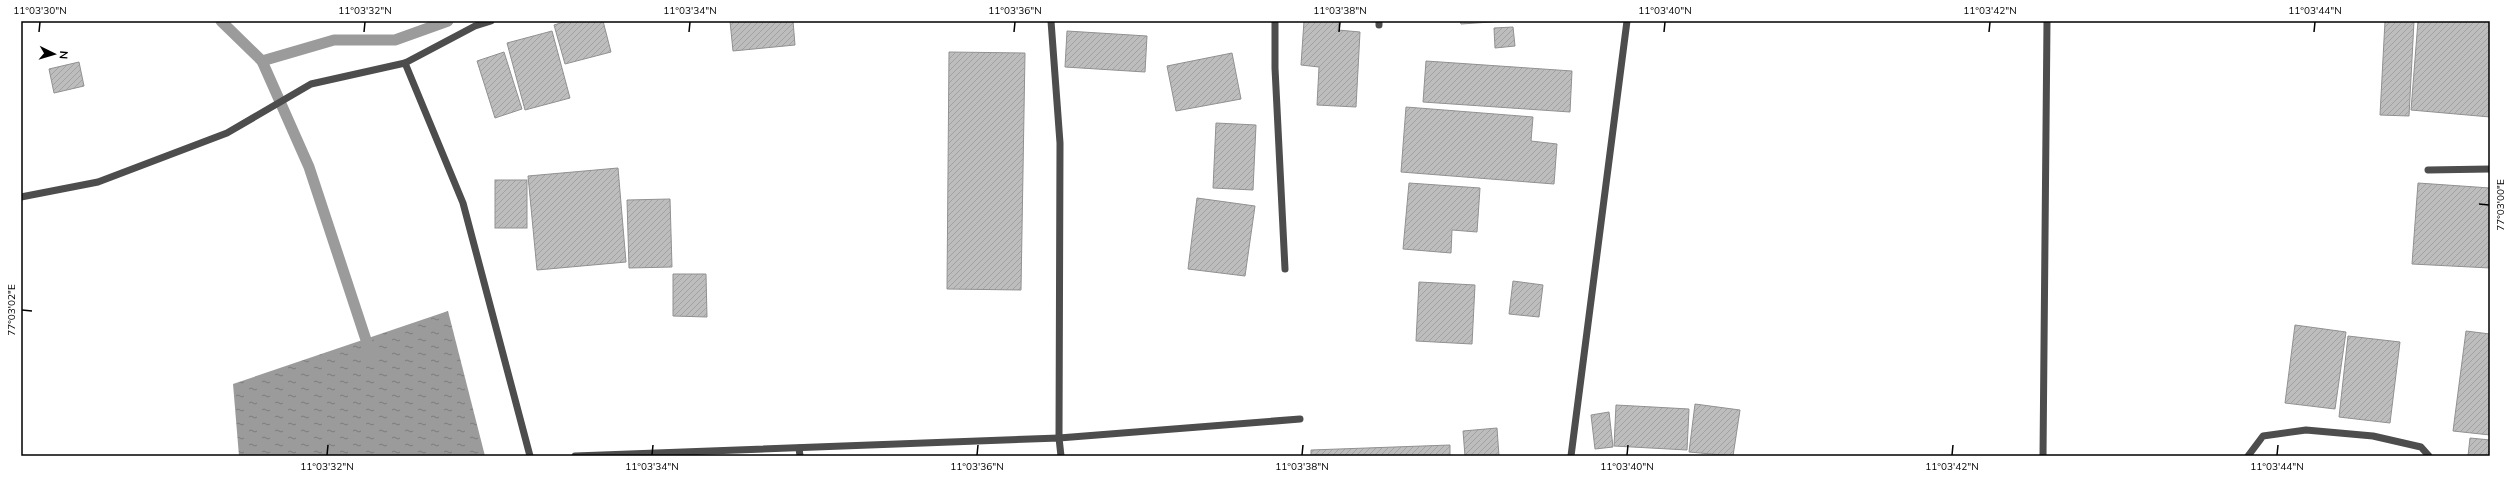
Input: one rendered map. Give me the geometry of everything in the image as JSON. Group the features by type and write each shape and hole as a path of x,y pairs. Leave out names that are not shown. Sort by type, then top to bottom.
{"street":[{"path":"21,197 98,182 227,133 247,119 311,84 406,63 474,24 491,21"},
{"path":"1051,21 1060,143 1059,438 1061,456"},
{"path":"1275,21 1275,68 1285,270"},
{"path":"1571,456 1627,21"},
{"path":"2043,456 2047,21"},
{"path":"406,63 463,203 530,456"},
{"path":"2428,170 2490,169"},
{"path":"575,456 1059,438 1300,419"},
{"path":"2248,456 2263,436 2306,430 2373,436 2421,447 2429,456"},
{"path":"799,448 800,456"}],"water":[{"path":"448,311 485,456 239,456 233,384"}],"building":[{"path":"567,21 603,21 611,52 565,64 554,25"},
{"path":"730,21 793,21 795,45 733,51"},
{"path":"1304,21 1339,21 1338,30 1360,32 1356,107 1317,105 1319,67 1301,65"},
{"path":"1460,21 1506,21 1461,24"},
{"path":"2385,21 2414,21 2409,116 2380,115"},
{"path":"2418,21 2490,21 2490,117 2411,110"},
{"path":"1513,27 1515,46 1495,48 1494,28"},
{"path":"552,31 570,98 525,110 507,43"},
{"path":"1067,31 1147,36 1145,72 1065,67"},
{"path":"504,52 522,109 495,118 477,61"},
{"path":"949,52 1025,53 1021,290 947,289"},
{"path":"1232,53 1241,99 1176,111 1167,66"},
{"path":"1426,61 1572,71 1570,112 1423,102"},
{"path":"79,62 84,86 54,93 49,69"},
{"path":"1406,107 1533,117 1531,141 1557,144 1554,184 1401,172"},
{"path":"1216,123 1256,125 1253,190 1213,188"},
{"path":"618,168 626,262 537,270 528,176"},
{"path":"495,180 527,180 527,228 495,228"},
{"path":"1409,183 1480,188 1477,232 1452,230 1451,253 1403,249"},
{"path":"2418,183 2490,188 2490,268 2412,264"},
{"path":"1197,198 1255,206 1245,276 1188,269"},
{"path":"670,199 672,267 629,268 627,200"},
{"path":"673,274 706,274 707,317 673,316"},
{"path":"1513,281 1543,285 1539,317 1509,314"},
{"path":"1419,282 1475,285 1472,344 1416,341"},
{"path":"2295,325 2346,332 2335,409 2285,403"},
{"path":"2466,331 2490,334 2490,435 2453,431"},
{"path":"2348,336 2400,342 2390,423 2339,417"},
{"path":"1695,404 1740,410 1733,456 1689,452"},
{"path":"1616,405 1689,409 1687,450 1614,446"},
{"path":"1609,412 1613,447 1595,449 1591,415"},
{"path":"1497,428 1499,456 1465,456 1463,431"},
{"path":"2470,438 2490,440 2490,456 2468,456"},
{"path":"1450,445 1450,456 1311,456 1311,450"}],"waterway":[{"path":"221,21 262,61 309,167 370,352"},
{"path":"262,61 334,40 395,40 448,21"}]}
